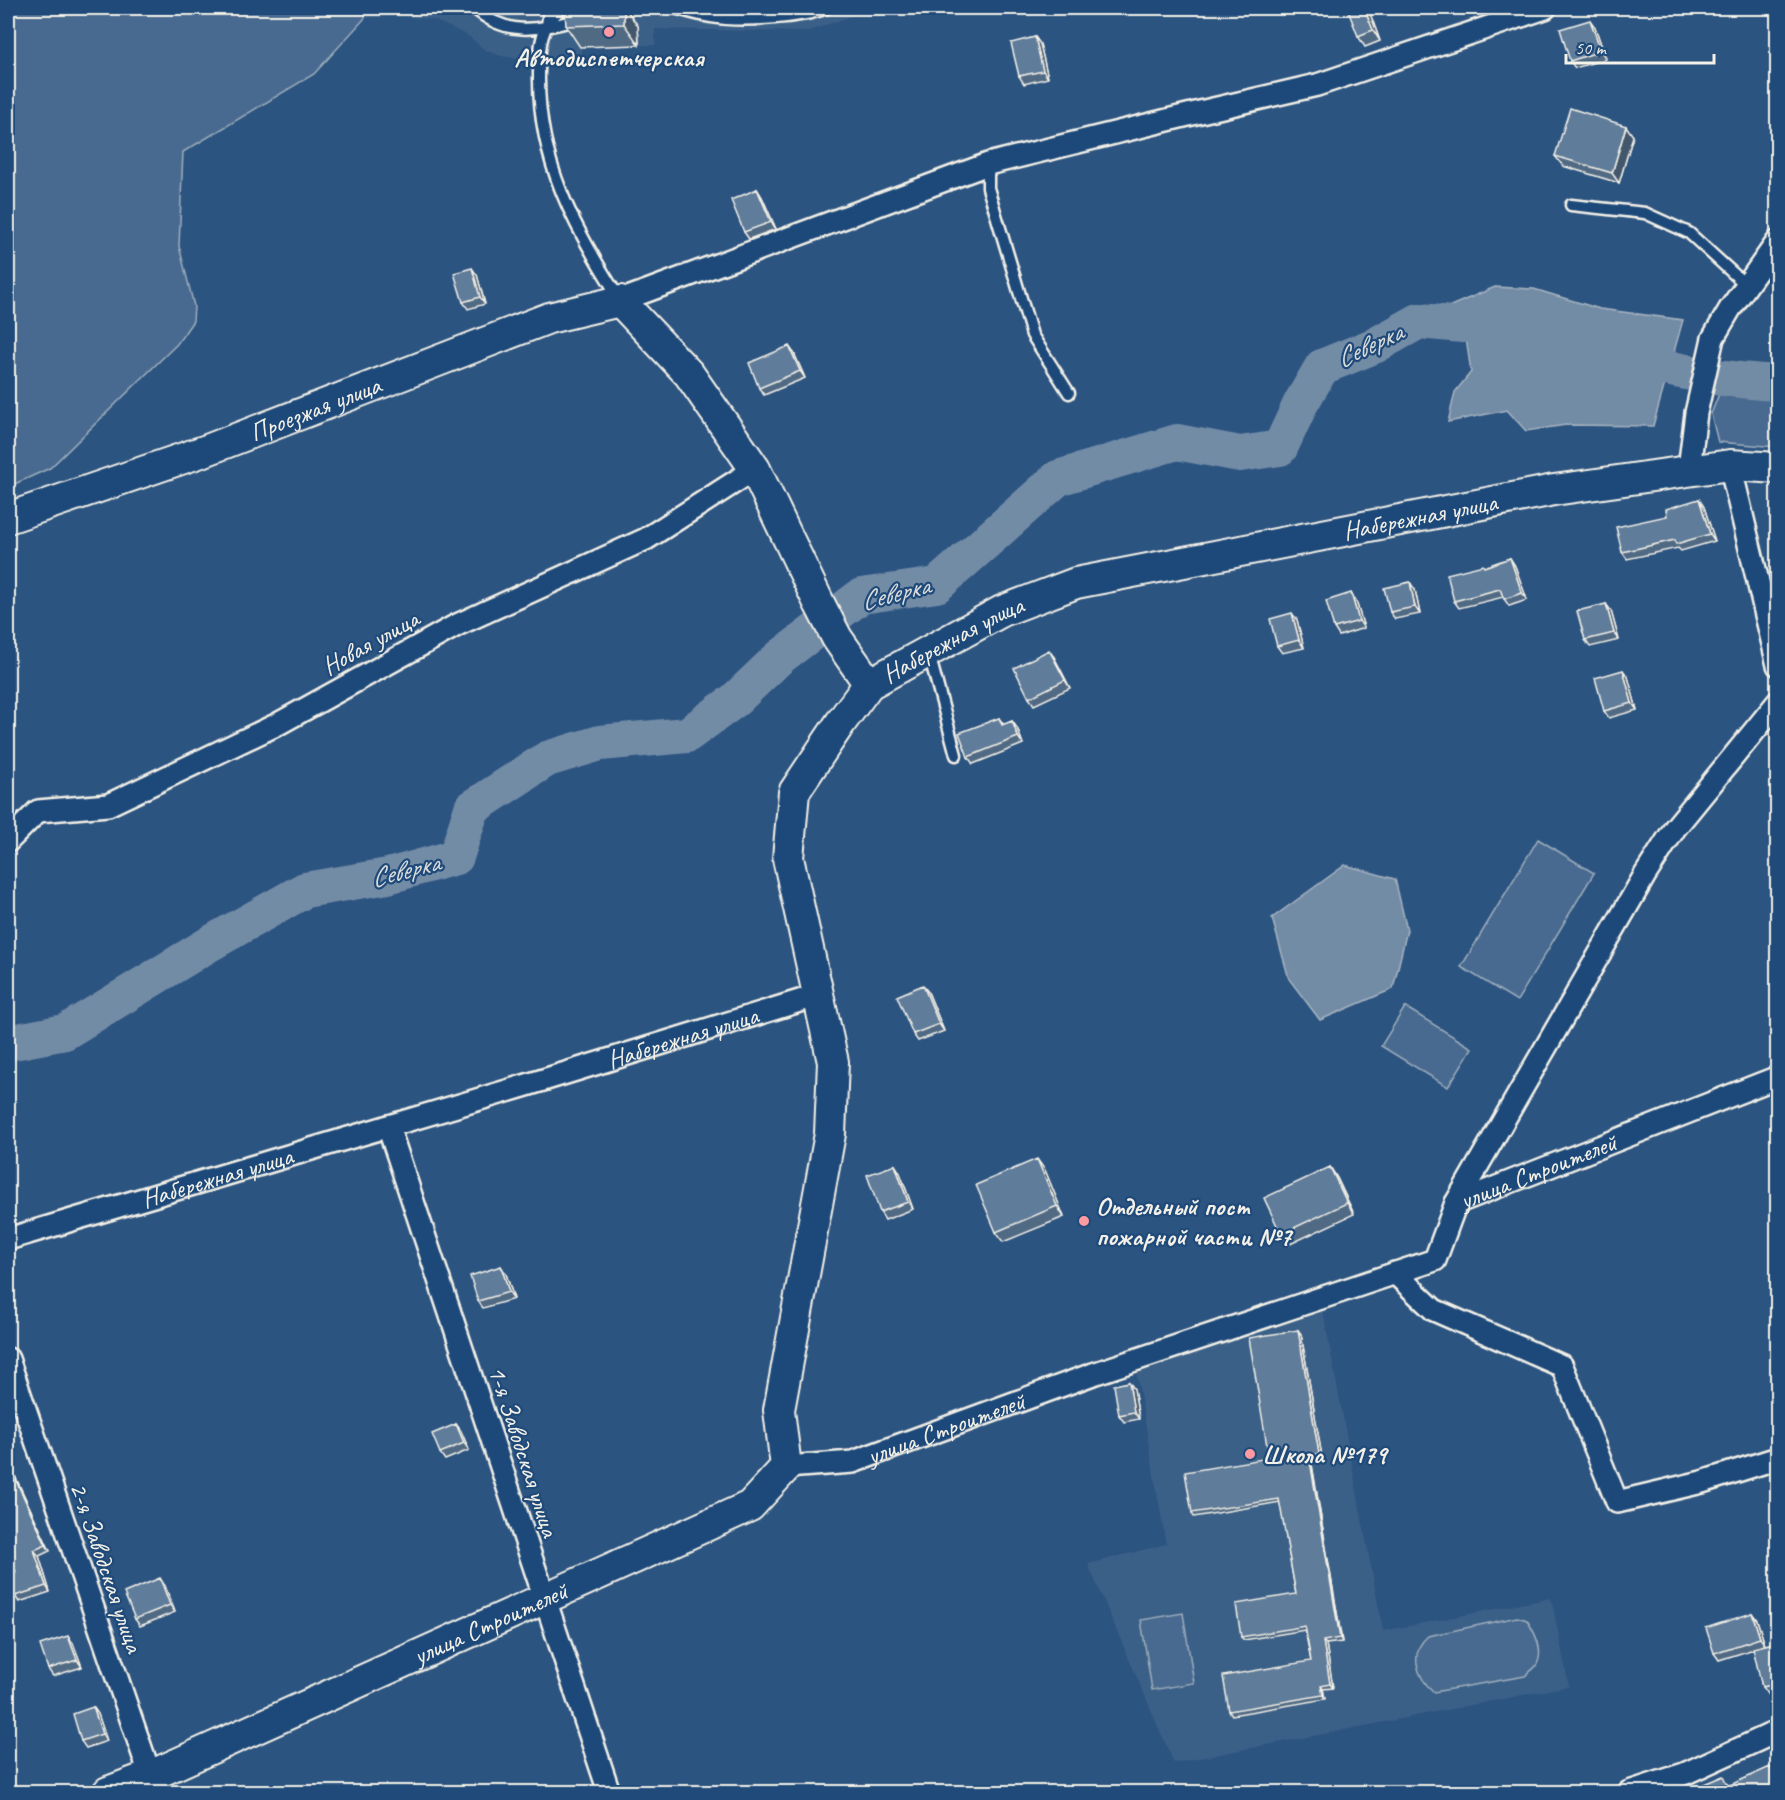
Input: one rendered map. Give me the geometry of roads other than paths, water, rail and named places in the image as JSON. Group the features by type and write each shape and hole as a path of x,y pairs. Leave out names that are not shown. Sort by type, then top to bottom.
{"street":[{"path":"869,684 837,638 755,469 689,374 620,301 988,164 1317,85 1545,8"},
{"path":"1689,469 1696,414 1713,338 1730,309 1778,241"},
{"name":"Проезжая улица","path":"8,518 207,450 549,318 620,301"},
{"path":"1730,465 1778,664"},
{"name":"Набережная улица","path":"8,1239 819,995 788,858 794,792 869,684 1002,611 1076,583 1554,490 1689,469 1730,465 1778,468"},
{"name":"Новая улица","path":"8,841 38,811 108,805 278,724 457,625 645,538 755,469"},
{"path":"1456,1203 1500,1129 1640,873 1778,702"},
{"path":"786,1467 779,1410 830,1134 833,1062 819,995"},
{"name":"улица Строителей","path":"108,1792 153,1784 544,1599 750,1506 786,1467 853,1462 1093,1374 1436,1260 1456,1203 1778,1077"},
{"name":"1-я Заводская улица","path":"388,1126 609,1792"},
{"path":"1395,1273 1434,1310 1562,1366 1617,1502 1702,1482 1778,1458"},
{"name":"2-я Заводская улица","path":"8,1359 153,1784"},
{"path":"1629,1792 1683,1774 1778,1731"}],"lane":[{"path":"474,8 493,22 528,29 576,19 605,8"},
{"path":"549,8 539,60 539,100 547,147 563,199 574,225 620,301"},
{"path":"547,26 561,8"},
{"path":"674,8 712,17 745,19 811,13 827,8"},
{"path":"988,164 988,188 1032,335 1069,393"},
{"path":"1571,205 1645,213 1689,233 1747,286"},
{"path":"928,652 956,755"},
{"path":"1499,1104 1500,1129"}],"waterway":[{"name":"Северка","path":"8,1043 65,1032 211,943 305,890 388,876 456,857 472,808 547,759 600,743 687,735 735,700 779,658 861,596 937,585 1058,478 1177,442 1240,454 1280,448 1301,403 1322,367 1376,345 1419,321 1463,325"},
{"name":"Северка","path":"1622,356 1660,367 1699,374 1778,383"}],"place":[{"name":"Автодиспетчерская","path":"609,32"},
{"name":"Отдельный пост пожарной части №7","path":"1084,1221"},
{"name":"Школа №179","path":"1250,1454"}]}
